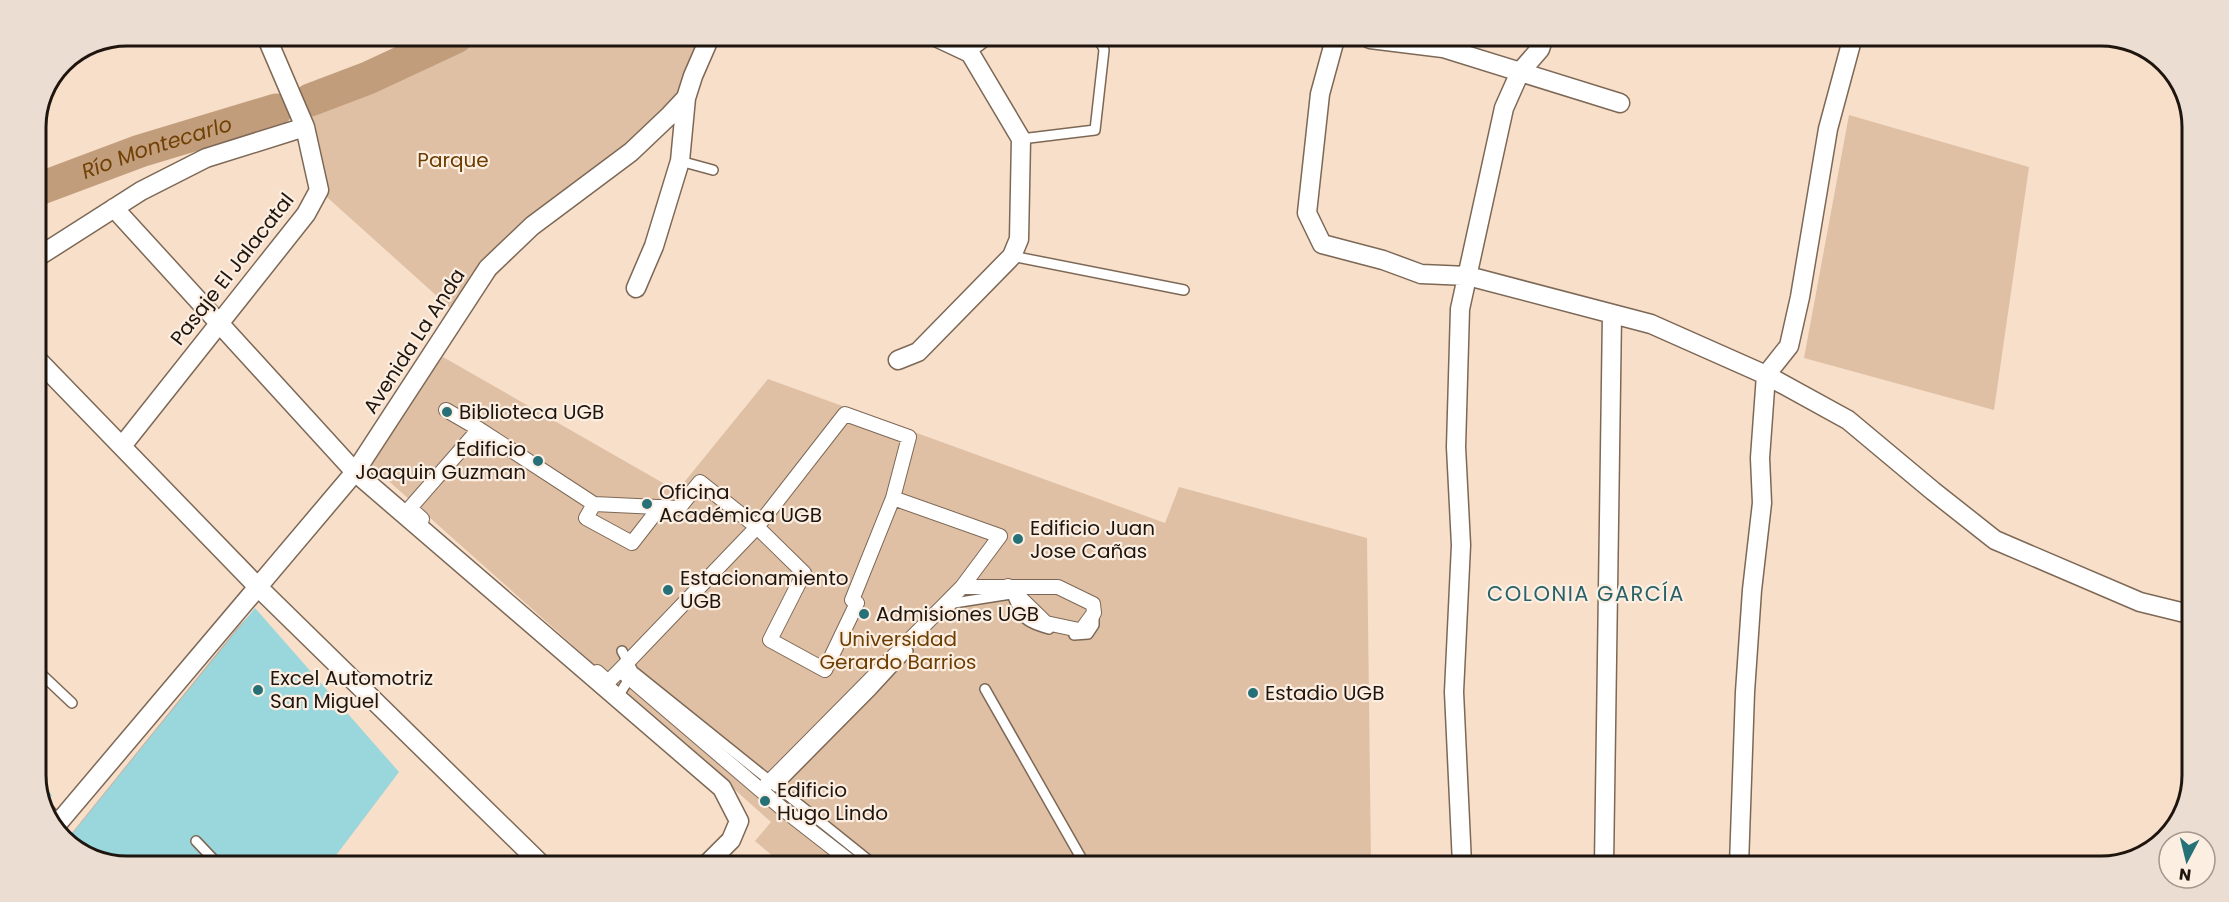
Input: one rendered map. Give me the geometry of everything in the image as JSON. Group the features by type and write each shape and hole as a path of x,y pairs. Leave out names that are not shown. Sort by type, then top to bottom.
{"street":[{"name":"Pasaje El Jalacatal","path":"122,446 306,214 319,190 305,127 270,46"},
{"name":"Avenida La Anda","path":"60,820 355,472 488,268 532,226 631,152 686,98 706,46"},
{"path":"898,360 918,352 984,282 1012,256 1019,239 1021,140 970,53 955,46"},
{"path":"1333,46 1320,94 1307,213 1322,244 1383,260 1421,274 1468,276 1651,324 1766,375 1848,420 1995,540 2140,602 2182,612"},
{"path":"1427,46 1443,48 1572,86 1620,103"},
{"path":"1462,856 1454,692 1461,545 1456,447 1460,309 1504,108 1520,72 1541,46"},
{"path":"1739,856 1745,692 1752,590 1762,503 1760,458 1766,375 1790,346 1828,129 1850,46"},
{"path":"636,288 654,246 680,161 686,98"},
{"path":"46,251 141,191 206,158 305,127"},
{"path":"114,208 355,472 722,788 739,820 731,840 714,856"},
{"path":"1604,856 1612,314"},
{"path":"46,369 258,587 533,856"},
{"path":"446,410 479,429 594,504 679,508 700,482 757,527 804,573 770,640 825,670 857,603 852,600 893,498 909,437 845,414 757,527 627,666 608,682 410,508 479,429"},
{"path":"769,786 962,587 1000,536 893,498"},
{"path":"594,504 586,518 632,543 660,507"},
{"path":"962,587 1011,591 1058,587 1092,608 1083,628 1079,630 1046,623 1011,591"},
{"path":"627,666 769,786 844,856"}],"lane":[{"path":"970,53 979,46"},
{"path":"1021,140 1095,130 1103,46"},
{"path":"680,161 713,170"},
{"path":"1012,256 1184,290"},
{"path":"863,856 769,786 872,690 940,614 954,603 1011,591"},
{"path":"617,698 627,666"},
{"path":"47,679 72,703"},
{"path":"985,689 1079,856"},
{"path":"196,841 210,856"}],"green space":[{"name":"Parque","path":"435,46 703,46 670,115 581,188 458,315 319,190 310,100"},
{"path":"1849,115 2029,167 1994,410 1804,358"},
{"name":"Universidad Gerardo Barrios","path":"443,357 677,491 768,379 1165,523 1179,487 1367,538 1371,856 773,856 755,841 771,822 364,459"}],"building":[{"path":"662,509 672,512 661,525 651,520"},
{"name":"Excel Automotriz San Miguel","path":"255,608 399,772 336,856 127,856 101,851 87,845 72,834"}],"waterway":[{"name":"Río Montecarlo","path":"310,100 368,78 437,46"},
{"name":"Río Montecarlo","path":"46,186 140,151 276,110"}],"place":[{"name":"Biblioteca UGB","path":"447,412"},
{"name":"Edificio Joaquin Guzman","path":"538,461"},
{"name":"Oficina Académica UGB","path":"647,504"},
{"name":"Edificio Juan Jose Cañas","path":"1018,539"},
{"name":"Estacionamiento UGB","path":"668,590"},
{"name":"Admisiones UGB","path":"864,614"},
{"name":"Excel Automotriz San Miguel","path":"258,690"},
{"name":"Estadio UGB","path":"1253,693"},
{"name":"Edificio Hugo Lindo","path":"765,801"}],"district":[{"name":"COLONIA GARCÍA","path":"1586,594"}]}
